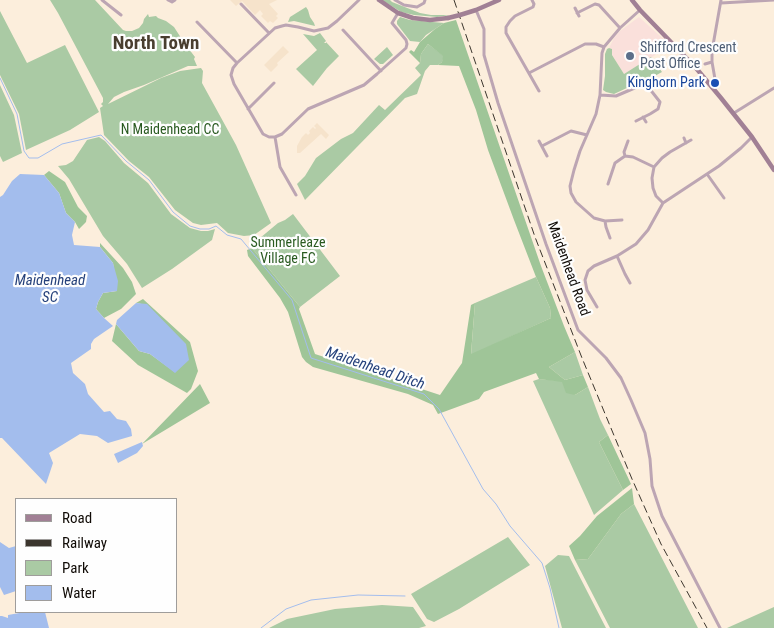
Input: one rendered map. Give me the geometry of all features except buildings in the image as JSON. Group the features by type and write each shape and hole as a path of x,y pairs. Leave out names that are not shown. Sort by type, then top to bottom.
{"main road":[{"path":"379,0 398,13 413,18 430,20 460,15 495,1"},
{"path":"632,0 696,68 752,137 774,170"}],"street":[{"path":"102,0 121,15"},
{"path":"168,0 172,2 175,0"},
{"path":"359,0 337,22 328,28 314,31 286,25 275,28 233,68 231,75 234,84 263,134 270,137 282,134 308,109 364,85 381,71 406,48 406,40 392,23 398,13"},
{"path":"395,0 404,5 417,7 424,3 425,0"},
{"path":"532,0 535,12"},
{"path":"715,79 712,51 721,2 774,0"},
{"path":"241,4 269,33"},
{"path":"575,8 578,14 595,4 599,5 620,28"},
{"path":"533,7 516,16 506,27 506,33 539,91"},
{"name":"Maidenhead Road","path":"476,10 484,29 484,55 498,103 546,244 578,330 606,358 620,378 631,400 645,433 650,459 652,486 662,516 720,628"},
{"path":"622,220 606,221 594,218 576,202 571,194 570,186 574,170 593,122 600,95 604,47 620,28 640,10"},
{"path":"197,22 237,63"},
{"path":"343,30 381,71"},
{"path":"529,73 585,44 596,44 604,47"},
{"path":"705,64 712,62"},
{"path":"248,109 269,85 274,83"},
{"path":"600,95 616,96 637,87 646,86 652,90 663,102 658,109 636,121"},
{"path":"734,114 774,88"},
{"path":"643,117 646,122"},
{"path":"542,146 571,131 587,134"},
{"path":"275,137 280,167 296,195"},
{"path":"597,307 587,290 585,280 588,271 636,244 648,230 663,203 707,174 741,148 752,137"},
{"path":"684,138 686,143"},
{"path":"663,203 656,196 653,188 654,166 670,152 690,140"},
{"path":"540,141 548,156"},
{"path":"624,156 628,141"},
{"path":"608,184 615,163 624,156 633,157 654,166"},
{"path":"707,174 724,198"},
{"path":"610,178 617,180"},
{"path":"606,221 610,238"},
{"path":"617,256 624,274 630,283"}],"shaded area":[{"path":"230,0 277,0 269,4 278,14 276,16 278,18 273,23 270,21 268,23 261,16 263,14 260,10 255,15 242,1 236,6"},
{"path":"639,17 669,44 660,52 624,74 612,55 612,49 609,48 620,31"},
{"path":"283,46 289,52 277,63 278,65 271,72 264,65"},
{"path":"317,123 329,135 326,139 321,134 300,153 297,153 297,146 302,137 306,133 308,135 313,127 315,129 314,126"}],"green space":[{"name":"N Maidenhead CC","path":"50,0 95,0 126,31 139,28 148,14 149,17 156,16 174,27 195,57 197,66 188,66 124,92 114,97 108,104 161,78 180,71 201,68 203,71 202,83 236,145 271,223 254,235 244,236 228,233 217,223 201,225 193,223 175,210 149,177 129,161 104,135 100,108 103,106 101,104 103,98"},
{"path":"382,0 390,0 420,13 450,15 437,17 414,15 401,12"},
{"path":"306,7 315,26 294,21 288,22 290,17"},
{"path":"0,11 27,63 65,45 99,112 70,130 26,150 19,114 0,75"},
{"path":"400,17 410,20 444,23 426,35 420,42 410,41 397,24"},
{"path":"456,20 541,266 575,352 549,367 565,380 583,375 588,387 575,395 566,393 562,382 539,379 536,373 484,392 479,399 438,414 433,405 408,394 313,367 306,362 302,357 288,312 280,298 248,256 247,250 252,248 300,307 299,309 315,354 440,395 462,363 471,305 475,303 471,354 551,318 550,308 514,220 459,66 438,65 442,62 443,56 428,44 421,54 420,63 409,52 411,50 414,52 420,42 435,29 444,23"},
{"path":"320,33 326,41 324,43 326,42 339,56 313,86 296,69 317,50 303,34 314,36"},
{"path":"428,44 444,56 442,62 438,65 430,65 425,71 417,94 405,98 305,200 297,184 305,176 316,158 341,139 353,133 379,105 385,110 421,75 415,68 420,63 421,54"},
{"path":"387,47 393,55 383,64 380,64 374,59"},
{"path":"609,48 612,49 612,55 624,74 651,57 662,72 642,83 614,94 606,92 603,90 605,54"},
{"path":"0,85 14,115 22,153 3,162 0,156"},
{"path":"99,137 105,141 124,163 148,183 171,214 190,228 201,231 215,229 212,240 142,288 127,264 103,236 69,179 58,166 66,165 73,161 87,140"},
{"path":"49,171 65,182 78,207 87,216 86,222 79,229 66,213 59,193 44,175"},
{"name":"Summerleaze Village FC","path":"293,214 340,276 300,307 252,248 260,238 278,223"},
{"path":"100,243 123,268 132,282 136,294 121,309 104,318 96,309 98,302 103,293 117,291 113,263 100,247"},
{"path":"536,277 550,308 551,318 471,355 475,303"},
{"path":"143,299 190,342 198,371 191,389 187,393 138,365 112,341 116,324 139,351 150,354 175,372 147,305 136,303"},
{"path":"575,352 583,375 565,380 549,367"},
{"path":"539,379 562,381 575,395 588,387 608,435 599,442 623,490 594,515 533,381"},
{"path":"200,384 210,403 142,444"},
{"path":"608,435 631,484 623,490 599,442"},
{"path":"632,488 634,504 621,514 588,559 575,560 569,546 597,516"},
{"path":"634,504 698,628 610,628 575,560 588,559 621,514"},
{"path":"508,537 530,565 459,609 434,622 427,619 411,594"},
{"path":"558,555 569,556 606,628 562,628 545,566"},
{"path":"382,605 413,607 426,626 419,628 269,628 287,619 335,609"},
{"path":"774,607 774,628 727,628"}],"water":[{"name":"Maidenhead SC","path":"20,174 44,175 59,193 66,213 75,222 72,235 74,245 100,247 113,263 118,281 117,291 103,293 96,309 113,326 94,339 91,349 71,363 73,373 85,384 88,394 104,412 110,411 117,419 126,421 131,429 132,436 108,443 97,436 80,434 49,453 53,463 46,484 0,438 0,197"},
{"path":"136,303 147,304 186,344 189,360 175,373 150,354 139,351 116,324 117,320"},
{"path":"142,442 143,446 137,453 118,463 114,454"},
{"path":"0,542 9,548 15,546 15,591 4,595 0,587"},
{"path":"45,613 49,628 0,628 0,616 8,618 8,615"}],"waterway":[{"name":"Maidenhead Ditch","path":"0,78 17,114 24,151 29,158 38,158 62,144 101,135 126,161 149,180 173,212 190,226 200,229 209,229 216,226 227,235 241,239 292,300 311,358 424,394 439,409 483,489 496,504 510,526 542,563 559,628"},
{"path":"261,628 286,609 311,600 358,595 405,596"}],"railway":[{"path":"454,0 535,237 582,358 661,544 707,628"}],"place":[{"name":"Shifford Crescent Post Office","path":"630,56"},
{"name":"Kinghorn Park","path":"715,83"}],"district":[{"name":"North Town","path":"156,44"}]}
